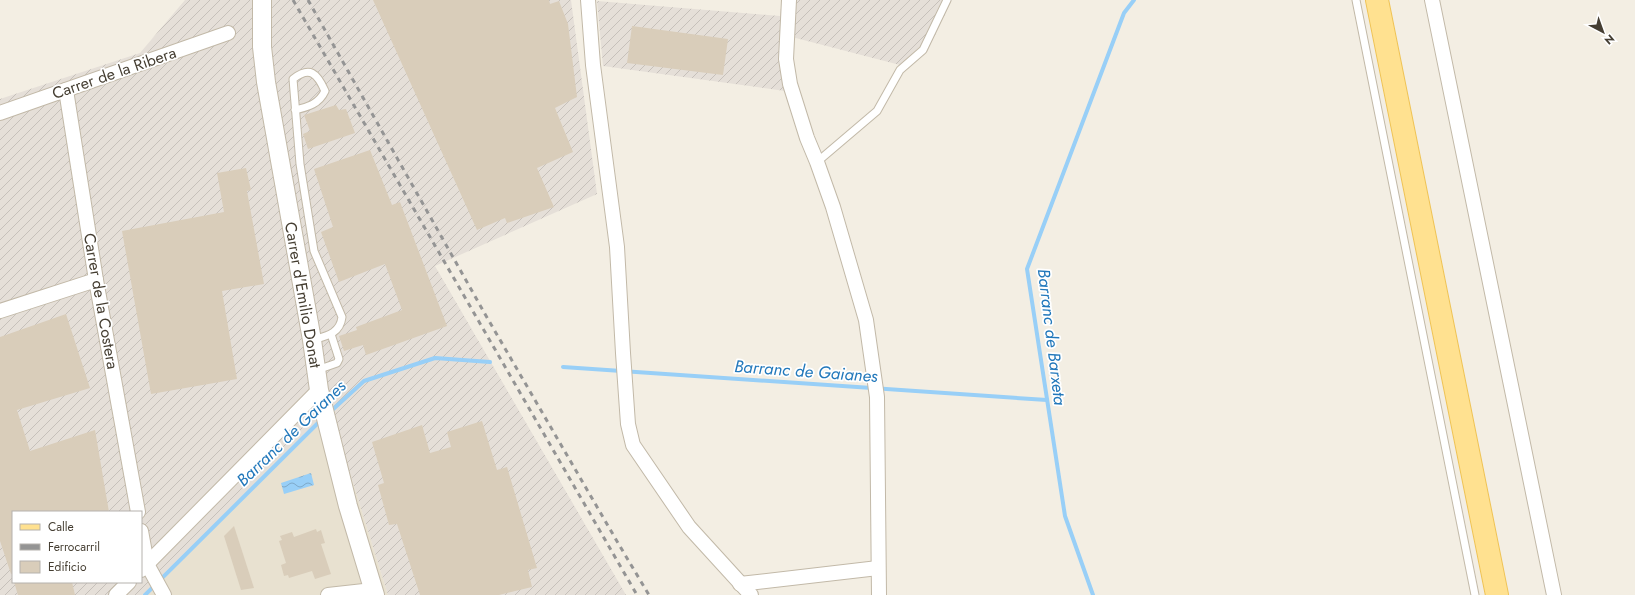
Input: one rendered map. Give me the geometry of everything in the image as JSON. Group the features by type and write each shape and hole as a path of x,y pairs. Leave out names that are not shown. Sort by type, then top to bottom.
{"main road":[{"path":"1377,0 1497,595"}],"street":[{"path":"588,0 593,65 617,247 628,424 632,445 689,527 751,595"},
{"path":"789,0 786,59 789,78 807,138 833,207 866,320 877,397 879,595"},
{"path":"1432,0 1554,595"},
{"name":"Carrer d'Emilio Donat","path":"261,7 262,47 266,82 312,340 319,390 348,506 374,592"},
{"name":"Carrer de la Ribera","path":"0,113 228,33"},
{"name":"Carrer de la Costera","path":"66,90 96,280 138,511"},
{"path":"0,311 96,280"},
{"path":"146,569 319,390"},
{"path":"142,539 146,569 164,595"},
{"path":"740,584 878,568"},
{"path":"116,595 128,583"},
{"path":"328,595 374,592"}],"lane":[{"path":"817,162 877,111 900,70 923,50 947,0"},
{"path":"1356,0 1475,595"},
{"path":"295,110 315,104 322,98 325,92 320,81 314,74 308,71 301,72 293,78 295,110 300,164 314,251 342,317 341,326 331,334 312,340"},
{"path":"316,370 337,363 339,359 331,334"}],"shaded area":[{"path":"185,0 571,0 597,194 435,266 626,595 388,595 330,409 142,595 0,595 0,99 140,53"},
{"path":"782,0 952,0 927,52 900,65 788,36 785,91 603,66 597,1 780,16"},
{"path":"330,408 388,595 142,595"}],"water":[{"path":"311,473 314,485 284,494 281,483"}],"building":[{"path":"373,0 549,0 550,4 559,1 568,24 577,97 555,108 573,152 537,168 554,207 507,223 505,218 477,230"},
{"path":"632,26 728,39 723,75 627,63"},
{"path":"336,105 339,110 346,109 355,133 308,149 303,134 310,131 304,115"},
{"path":"370,150 392,205 400,202 447,326 366,355 363,345 344,351 339,336 357,330 356,327 402,310 385,264 339,282 321,232 333,227 314,169"},
{"path":"246,168 251,190 247,191 264,284 222,291 237,379 151,394 122,231 224,212 217,173"},
{"path":"66,314 90,388 17,410 30,451 95,430 109,511 12,511 11,574 0,541 0,337"},
{"path":"482,421 497,470 507,467 537,568 528,570 532,587 499,595 420,595 397,524 389,525 378,485 384,483 372,442 422,425 430,453 451,447 447,432"},
{"path":"234,526 254,588 241,590 224,536"},
{"path":"316,529 317,532 321,530 325,543 321,544 331,574 315,579 312,571 289,578 288,575 284,576 281,565 286,563 279,541 282,540 280,536 292,532 294,537"},
{"path":"14,583 72,583 75,595 18,595"}],"waterway":[{"name":"Barranc de Barxeta","path":"1093,595 1065,516 1027,269 1124,13 1134,0"},
{"name":"Barranc de Gaianes","path":"330,412 364,381 435,358 490,362"},
{"name":"Barranc de Gaianes","path":"563,367 1047,400"},
{"name":"Barranc de Gaianes","path":"145,595 322,419"}],"railway":[{"path":"293,0 637,595"},
{"path":"308,0 485,314 649,595"}]}
